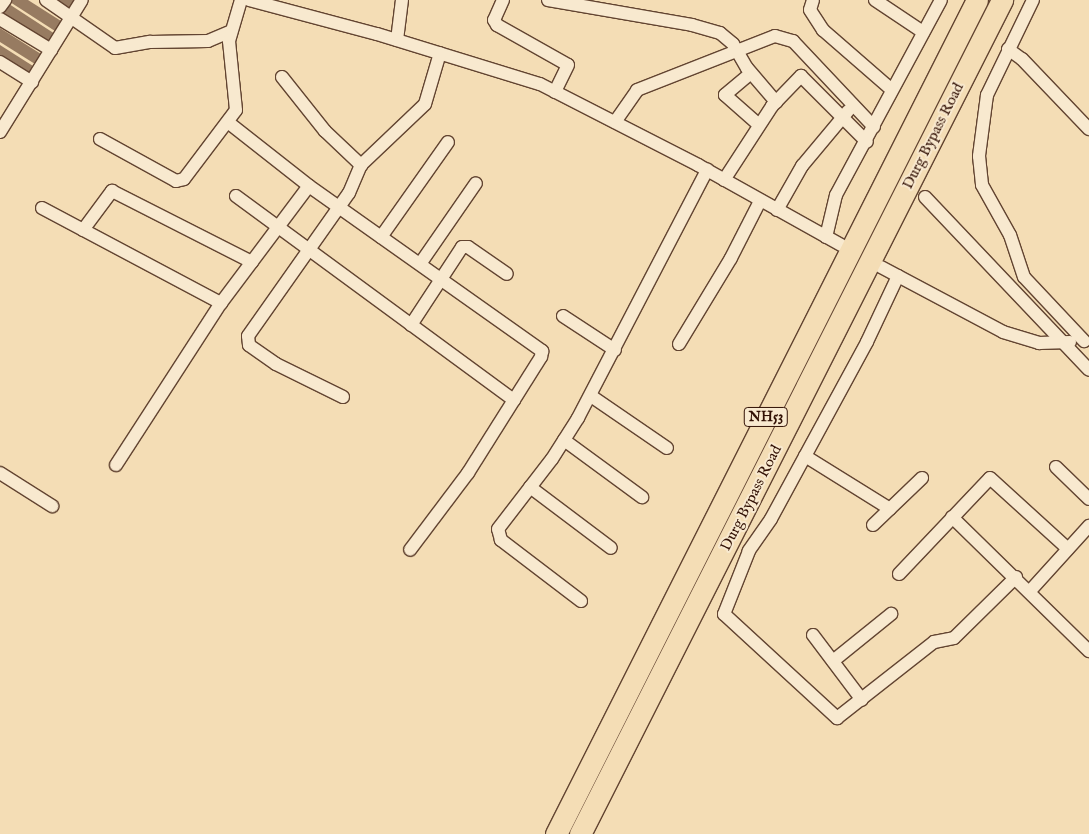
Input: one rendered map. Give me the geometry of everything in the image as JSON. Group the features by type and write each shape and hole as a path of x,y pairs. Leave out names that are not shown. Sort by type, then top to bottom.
{"highway":[{"name":"Durg Bypass Road","path":"556,834 977,0"},
{"name":"Durg Bypass Road","path":"580,834 1002,0"}],"street":[{"path":"0,8 5,0"},
{"path":"46,0 72,16 115,48 150,42 208,41 231,31"},
{"path":"0,132 5,114 32,82 82,0"},
{"path":"100,139 180,181 229,123 237,104 229,48 231,31 241,0"},
{"path":"249,0 397,40 555,92 707,170 841,245"},
{"path":"397,40 402,0"},
{"path":"503,0 494,20 497,26 568,65 555,92"},
{"path":"548,0 692,25 720,33 739,53 751,73 776,102"},
{"path":"813,0 810,10 823,30 892,90"},
{"path":"875,0 923,32"},
{"path":"826,237 836,194 867,142 892,90 941,0"},
{"path":"1033,0 987,95 982,119 979,160 982,185 1010,235 1024,277 1084,341"},
{"path":"0,19 51,50"},
{"path":"615,122 637,90 739,53 774,36 793,41 852,106 874,127"},
{"path":"1008,49 1033,69 1089,129"},
{"path":"343,397 276,364 253,350 247,341 250,331 310,250 339,207 361,165 424,104 440,53"},
{"path":"0,62 32,82"},
{"path":"751,73 725,95 759,125"},
{"path":"724,180 776,102 802,76 867,142"},
{"path":"282,77 325,131 361,165"},
{"path":"777,210 802,166 852,106"},
{"path":"229,123 309,186 542,351 514,400 462,481 410,550"},
{"path":"381,237 448,142"},
{"path":"581,601 499,537 500,524 564,440 591,396 707,170"},
{"path":"420,264 476,183"},
{"path":"116,465 221,303 309,186"},
{"path":"83,230 112,191 252,262"},
{"path":"236,196 514,400"},
{"path":"925,197 1066,342 1089,370"},
{"path":"679,344 731,258 760,201"},
{"path":"42,208 221,303"},
{"path":"411,325 440,279 464,246 507,274"},
{"path":"881,267 1003,332 1039,343 1084,341"},
{"path":"898,276 867,342 772,518 749,551 724,614 832,717 842,717 934,642 954,638 1016,577"},
{"path":"563,316 615,350"},
{"path":"591,396 667,448"},
{"path":"564,440 642,498"},
{"path":"805,456 890,509"},
{"path":"1056,467 1089,499"},
{"path":"0,473 52,506"},
{"path":"873,525 922,478"},
{"path":"898,574 986,480 993,479 1068,549"},
{"path":"530,487 611,548"},
{"path":"952,517 1016,577 1089,652"},
{"path":"1030,591 1089,526"},
{"path":"833,661 891,614"},
{"path":"813,635 862,700"}],"building":[{"path":"11,0 28,0 61,21 55,31 10,2"},
{"path":"54,0 75,0 69,9"},
{"path":"9,4 54,33 48,43 2,14"},
{"path":"0,28 41,54 35,64 0,42"},
{"path":"0,45 33,66 27,76 0,58"}]}
